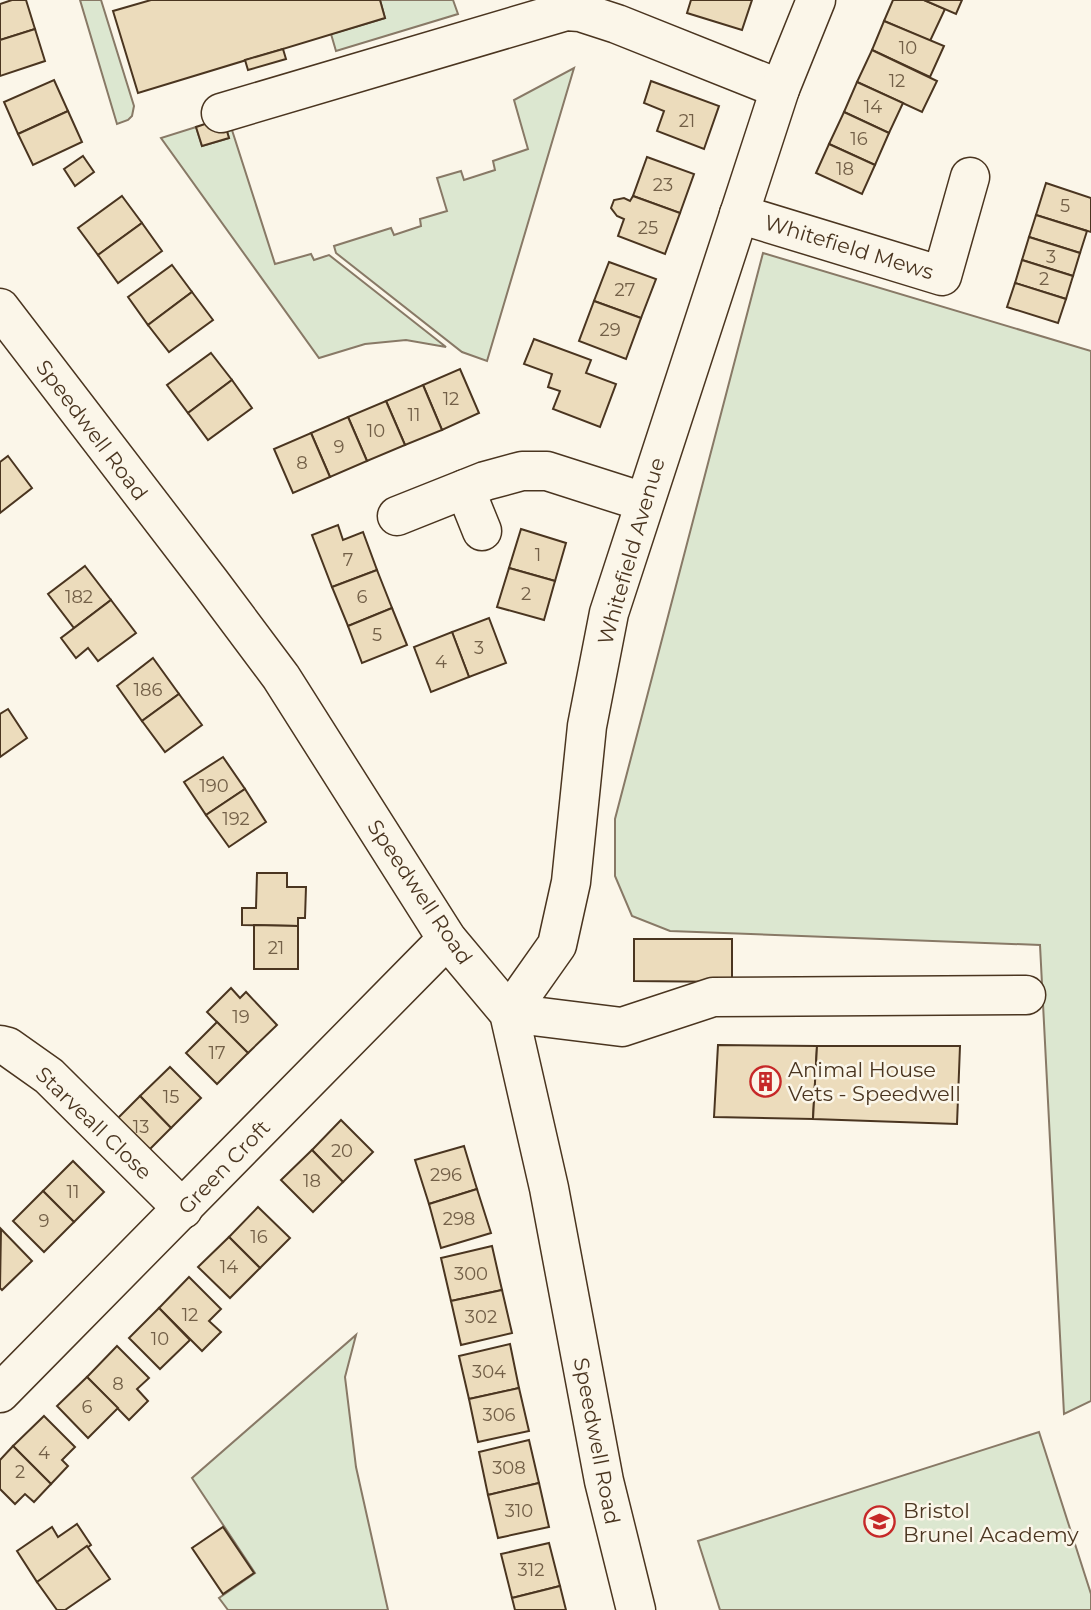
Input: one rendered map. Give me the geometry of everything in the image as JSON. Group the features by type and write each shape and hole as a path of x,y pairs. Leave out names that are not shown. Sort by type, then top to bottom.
{"street":[{"name":"Whitefield Avenue","path":"509,1013 557,945 571,882 587,726 609,613 643,502 780,89 816,0"},
{"path":"221,113 528,9 590,14 780,89"},
{"name":"Whitefield Mews","path":"739,214 943,276 970,177"},
{"name":"Speedwell Road","path":"4,323 211,582 281,677 447,939 509,1013 549,1188 604,1481 636,1610"},
{"path":"397,516 509,473 547,471 643,502"},
{"path":"465,489 482,530"},
{"name":"Green Croft","path":"0,1393 447,939"},
{"path":"509,1013 622,1027 713,997 1026,995"},
{"name":"Starveall Close","path":"0,1045 8,1047 49,1076 183,1209"}],"green space":[{"path":"80,0 101,0 134,106 132,116 117,124"},
{"path":"380,0 453,0 458,14 336,51 331,34 385,18"},
{"path":"574,68 487,361 462,352 336,253 334,246 391,228 394,235 421,226 420,219 447,211 437,178 461,171 464,180 495,170 493,161 528,149 514,100"},
{"path":"223,118 231,127 275,264 311,254 314,260 329,255 446,347 406,340 365,344 319,358 161,138 196,127 202,146 229,138"},
{"path":"763,253 1091,351 1091,1401 1064,1414 1040,945 670,931 632,916 615,876 615,819"},
{"path":"356,1335 345,1377 356,1467 388,1610 228,1610 219,1598 255,1573 192,1478"},
{"path":"1039,1432 1091,1594 1091,1610 720,1610 698,1541"}],"building":[{"path":"12,0 26,0 35,29 0,40 0,4"},
{"path":"151,0 380,0 385,18 138,93 113,11"},
{"path":"691,0 752,0 742,30 687,13"},
{"path":"893,0 924,0 945,9 930,41 884,21"},
{"path":"924,0 962,0 956,14"},
{"path":"884,21 944,46 930,77 872,50"},
{"path":"35,29 45,61 0,76 0,40"},
{"path":"283,49 286,59 248,70 245,60"},
{"path":"872,50 937,81 922,112 857,82"},
{"path":"54,80 68,111 18,134 4,102"},
{"path":"651,81 719,106 704,149 657,131 664,111 644,103"},
{"path":"857,82 903,103 889,133 844,112"},
{"path":"68,111 82,142 33,165 18,134"},
{"path":"844,112 889,133 875,165 829,144"},
{"path":"223,118 229,138 202,146 196,127"},
{"path":"829,144 875,165 862,194 816,173"},
{"path":"83,156 94,172 75,186 64,169"},
{"path":"647,157 694,174 680,213 633,196"},
{"path":"1046,183 1091,198 1091,232 1036,215"},
{"path":"122,196 142,223 98,255 78,228"},
{"path":"633,196 680,213 665,254 618,236 624,219 617,216 611,208 614,200 624,198 630,201"},
{"path":"1036,215 1087,231 1080,253 1029,237"},
{"path":"142,223 162,251 118,283 98,255"},
{"path":"1029,237 1080,253 1073,276 1022,260"},
{"path":"1022,260 1073,276 1066,299 1015,283"},
{"path":"609,262 656,279 641,318 594,301"},
{"path":"172,265 192,292 148,325 128,297"},
{"path":"1015,283 1066,299 1058,323 1007,307"},
{"path":"192,292 213,320 169,352 148,325"},
{"path":"594,301 641,318 626,359 579,341"},
{"path":"534,339 591,360 586,373 616,384 600,427 553,409 560,391 548,387 552,374 524,364"},
{"path":"211,353 232,380 188,413 167,385"},
{"path":"460,369 479,413 442,430 423,385"},
{"path":"232,380 252,408 208,440 188,413"},
{"path":"423,385 442,430 405,445 386,401"},
{"path":"386,401 405,445 367,461 348,417"},
{"path":"348,417 367,461 330,477 311,433"},
{"path":"311,433 330,477 293,493 274,449"},
{"path":"8,456 32,488 0,513 0,462"},
{"path":"338,525 343,540 363,532 377,570 332,587 312,535"},
{"path":"521,529 566,543 555,581 509,568"},
{"path":"85,566 111,600 74,628 48,594"},
{"path":"509,568 555,581 544,620 497,607"},
{"path":"377,570 392,608 348,626 332,587"},
{"path":"111,600 136,633 98,661 88,648 76,658 61,638"},
{"path":"392,608 407,645 362,663 348,626"},
{"path":"489,618 506,663 469,677 452,632"},
{"path":"452,632 469,677 431,692 414,647"},
{"path":"153,658 179,694 142,721 117,686"},
{"path":"179,694 202,725 165,752 142,721"},
{"path":"8,709 27,738 0,757 0,714"},
{"path":"223,757 245,789 206,815 184,782"},
{"path":"245,789 266,822 229,847 206,815"},
{"path":"257,873 287,873 287,887 306,887 305,918 298,918 298,926 242,925 242,908 256,908"},
{"path":"254,925 298,926 298,969 254,969"},
{"path":"634,939 732,939 732,982 634,981"},
{"path":"231,988 240,998 246,992 277,1025 248,1053 207,1012"},
{"path":"217,1022 248,1053 217,1084 186,1053"},
{"name":"Animal House Vets - Speedwell","path":"718,1045 817,1046 813,1119 714,1117"},
{"path":"817,1046 960,1046 957,1124 813,1119"},
{"path":"170,1067 201,1098 171,1128 140,1096"},
{"path":"140,1096 171,1128 141,1158 110,1126"},
{"path":"341,1120 373,1152 343,1182 312,1150"},
{"path":"464,1146 477,1189 429,1204 415,1160"},
{"path":"312,1150 343,1182 313,1212 281,1180"},
{"path":"73,1161 104,1192 74,1222 43,1191"},
{"path":"477,1189 491,1233 441,1248 429,1204"},
{"path":"43,1191 74,1222 44,1252 13,1221"},
{"path":"258,1207 290,1238 260,1268 229,1237"},
{"path":"1,1229 32,1261 2,1290 0,1288"},
{"path":"229,1237 260,1268 230,1298 198,1267"},
{"path":"492,1246 502,1290 451,1301 441,1258"},
{"path":"189,1277 221,1309 209,1321 221,1332 202,1351 159,1308"},
{"path":"502,1290 512,1333 461,1345 451,1301"},
{"path":"159,1308 190,1340 160,1369 129,1338"},
{"path":"510,1344 519,1388 469,1399 459,1356"},
{"path":"117,1346 149,1378 137,1389 148,1401 129,1420 87,1377"},
{"path":"87,1377 118,1408 88,1438 57,1406"},
{"path":"519,1388 529,1431 478,1442 469,1399"},
{"path":"44,1416 75,1447 62,1460 68,1466 51,1484 13,1446"},
{"path":"529,1440 539,1483 488,1495 479,1452"},
{"path":"13,1446 51,1484 34,1502 25,1494 15,1504 0,1489 0,1460"},
{"path":"539,1483 549,1527 498,1538 488,1495"},
{"path":"77,1524 91,1545 37,1582 17,1551 52,1527 58,1537"},
{"path":"223,1527 254,1573 223,1594 192,1548"},
{"path":"549,1543 560,1586 512,1598 501,1554"},
{"path":"87,1546 110,1579 65,1610 57,1610 37,1582"},
{"path":"560,1586 566,1610 515,1610 512,1598"}],"place":[{"name":"Animal House Vets - Speedwell","path":"765,1081"},
{"name":"Bristol Brunel Academy","path":"880,1522"}]}
